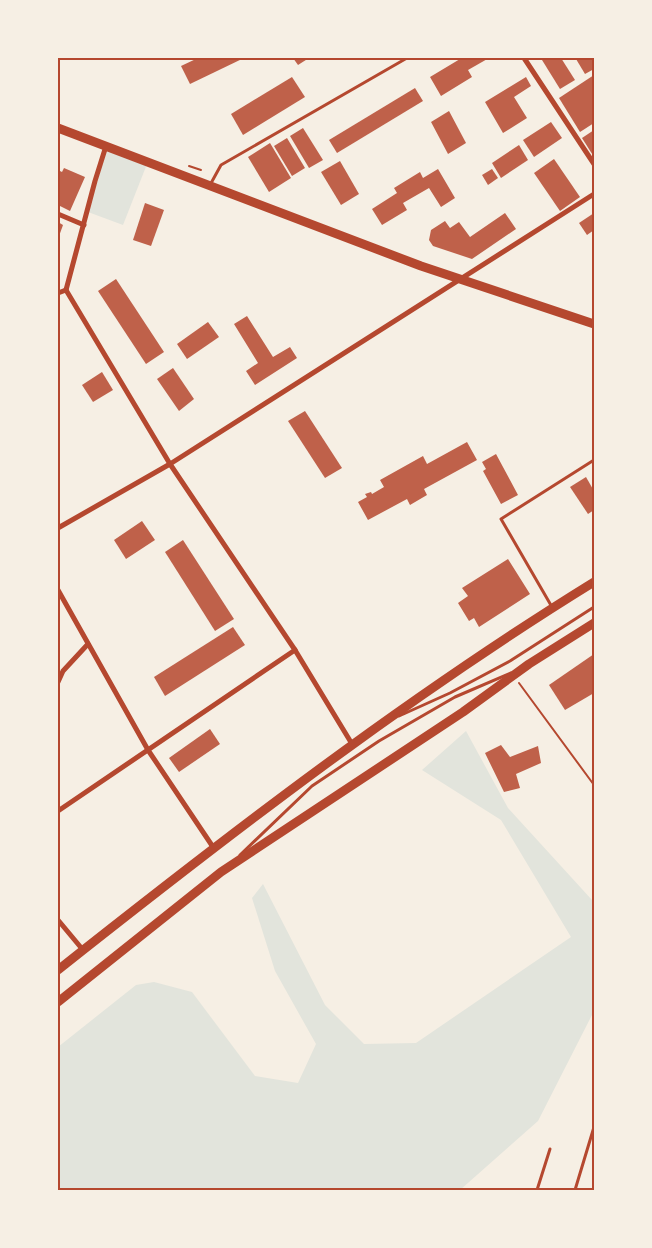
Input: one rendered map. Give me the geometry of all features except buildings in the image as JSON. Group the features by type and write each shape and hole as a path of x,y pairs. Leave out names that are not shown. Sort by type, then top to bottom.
{"main road":[{"path":"58,128 421,266 594,324"},
{"path":"58,970 213,847 352,744 387,721 442,680 594,582"},
{"path":"58,1002 221,872 463,712 529,664 594,623"}],"street":[{"path":"524,58 594,164"},
{"path":"106,146 66,290 170,464 295,650 352,744"},
{"path":"58,528 170,464 594,194"},
{"path":"58,214 84,225"},
{"path":"58,294 66,290"},
{"path":"58,590 148,750 213,847"},
{"path":"58,682 64,671 88,644"},
{"path":"58,811 295,650"},
{"path":"58,920 83,950"}],"lane":[{"path":"210,185 221,165 407,58"},
{"path":"552,608 501,519 594,460"},
{"path":"387,721 450,693 510,661 594,607"},
{"path":"221,872 312,786 379,741 455,697 529,664"},
{"path":"575,1190 594,1127"},
{"path":"537,1190 550,1149"}],"path":[{"path":"513,675 594,785"}],"shaded area":[{"path":"107,149 147,164 123,225 88,212"},
{"path":"466,731 508,808 594,900 594,1011 538,1121 460,1190 58,1190 58,1047 136,985 154,982 192,992 255,1076 298,1083 316,1044 275,971 252,898 263,884 325,1005 364,1044 416,1043 571,937 501,820 422,770"}]}
